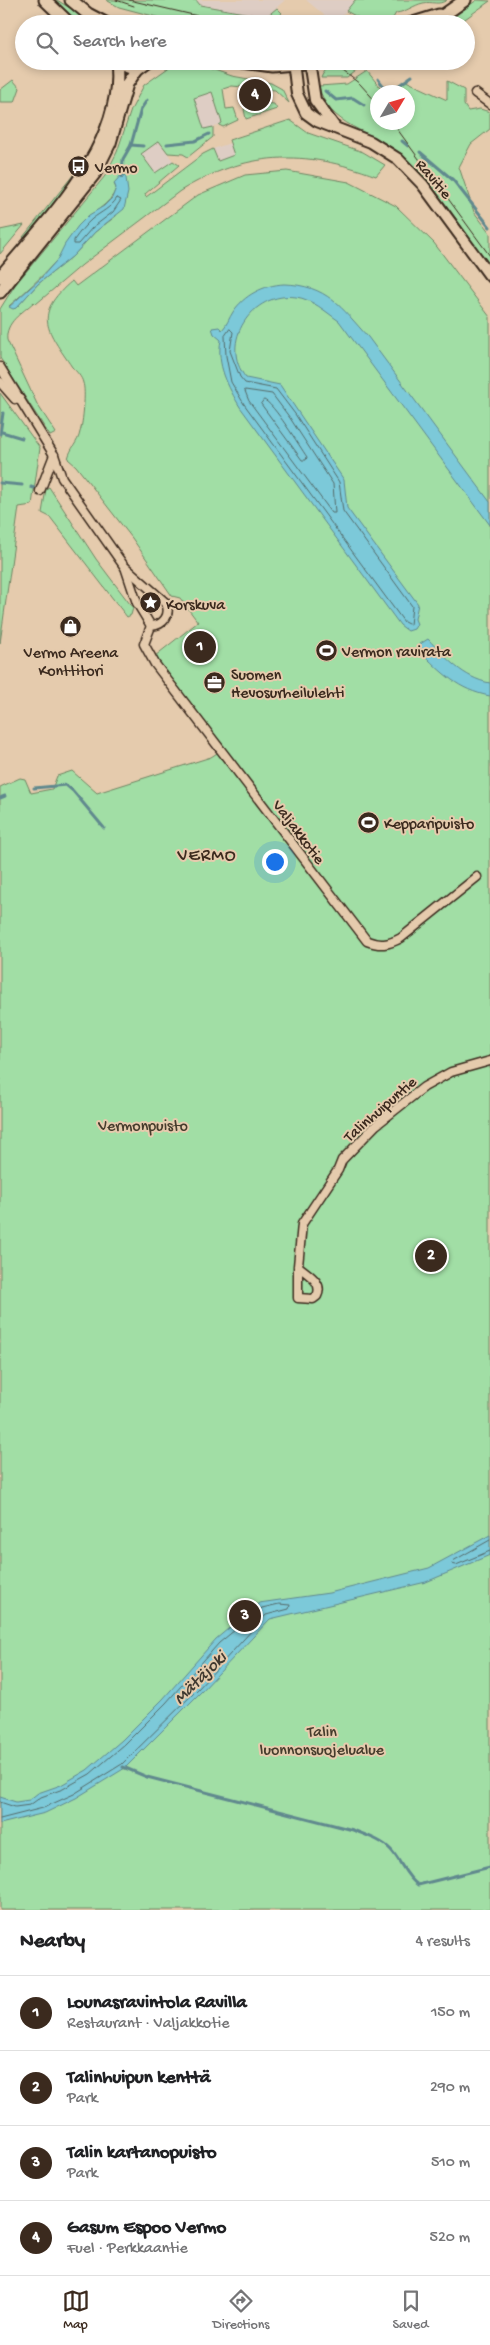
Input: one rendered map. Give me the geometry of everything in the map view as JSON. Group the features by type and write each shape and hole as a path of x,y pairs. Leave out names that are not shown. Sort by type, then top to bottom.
{"main road":[{"path":"45,0 61,15"},
{"path":"71,0 90,15"},
{"path":"440,15 465,0"},
{"path":"0,277 74,189 89,164 114,104 116,70"},
{"path":"0,292 95,174 110,143 128,84 136,70"}],"street":[{"name":"Ravitie","path":"294,70 297,94 306,113 317,121 334,126 385,150 411,171 490,276"},
{"name":"Ravitie","path":"310,70 315,100 334,126"},
{"path":"475,93 490,104"},
{"path":"0,367 24,409 54,455 62,478 124,566 166,602 168,611 165,619 159,625 151,626 137,603 124,566"},
{"path":"0,382 24,409"},
{"path":"40,491 54,455"},
{"name":"Valjakkotie","path":"151,626 144,644 166,680 367,941 379,946 391,944 477,876"},
{"name":"Talinhuipuntie","path":"298,1266 302,1224 338,1170 342,1160 362,1137 408,1098 438,1078 451,1072 490,1061"}],"shaded area":[{"path":"196,0 285,0 268,15 255,15 200,5"},
{"path":"306,0 355,0 342,15 324,15"},
{"path":"212,92 222,124 204,130 193,98"},
{"path":"159,141 173,161 155,173 141,154"},
{"path":"230,143 235,155 218,161 213,149"}],"green space":[{"path":"53,0 57,0 81,15 70,15"},
{"path":"106,0 196,0 200,5 255,15 149,15 119,7"},
{"path":"355,0 447,0 441,3 420,4 395,15 353,15 346,11"},
{"path":"477,0 490,1 471,15 455,15"},
{"path":"277,8 282,13 280,15 268,15"},
{"path":"165,70 215,70 232,76 271,83 282,89 289,103 275,90 232,86 223,89 226,109 234,108 238,120 223,127 219,125 222,123 212,92 194,98 204,129 213,127 213,137 188,157 183,154 168,153 159,141 141,154 155,173 173,161 179,165 145,194 146,197 203,154 213,149 218,161 234,155 229,140 290,120 308,133 363,152 385,165 376,176 350,167 300,158 276,158 228,168 180,191 82,265 36,304 34,302 12,323 7,334 7,340 37,404 56,433 50,436 0,358 0,309 15,285 105,176 117,152 131,110 144,85","holes":["121,176 116,216 95,232 73,256 38,284 16,308 9,306 56,261 75,230 110,200 116,188 114,184"]},
{"path":"326,70 357,70 347,78 321,78"},
{"path":"367,71 378,85 370,85 370,130 415,130 415,85 447,100 447,81 464,90 464,105 468,111 480,109 490,112 490,129 471,144 459,167 474,212 490,233 490,267 437,192 413,165 390,146 352,126 331,110 319,86 347,84"},
{"path":"13,80 20,88 15,102 0,102 0,90"},
{"path":"406,81 415,85 401,85"},
{"path":"253,102 274,104 277,109 246,119 244,109"},
{"path":"287,171 349,182 396,206 434,243 490,317 490,1910 0,1910 0,787 20,778 25,779 31,793 52,789 57,776 72,771 97,793 211,757 225,748 155,656 198,622 180,598 172,596 132,538 76,466 68,459 81,428 84,387 80,376 63,354 50,332 48,313 59,293 72,281 76,286 198,195 245,175"},
{"path":"74,174 78,176 26,240 23,237"},
{"path":"24,225 0,254 0,230"},
{"path":"0,393 40,448 32,505 19,507 0,643"},
{"path":"49,487 96,559 133,608 131,615 127,617 50,517 42,513 46,489"}],"water":[{"path":"123,173 126,178 128,192 124,209 95,232 73,256 38,284 16,308 9,307 40,279 57,260 65,244 78,226 112,198 116,188 114,183"},
{"path":"299,285 322,293 350,316 368,337 490,502 490,525 339,321 324,310 302,298 280,297 266,302 253,311 244,322 238,335 236,350 238,364 246,378 280,385 344,480 347,508 418,604 415,619 417,624 414,629 408,631 400,625 240,407 224,375 220,358 221,340 214,334 212,328 219,327 222,330 238,306 255,292 269,286"},
{"path":"428,639 448,660 463,672 471,677 490,683 490,696 469,690 435,666 419,650 420,644"},
{"name":"Mätäjoki","path":"490,1535 490,1555 426,1582 270,1619 125,1768 76,1798 45,1813 0,1824 0,1797 16,1802 29,1800 38,1793 61,1785 87,1770 122,1740 163,1699 216,1639 259,1603 329,1593 429,1568"}],"waterway":[{"path":"399,85 412,76"},
{"path":"378,79 383,85"},
{"path":"325,91 336,100 353,98 364,105"},
{"path":"122,177 123,159 131,145 141,109 147,100"},
{"path":"167,144 195,141 209,134"},
{"path":"402,141 408,146"},
{"path":"131,145 143,146"},
{"path":"420,152 453,180 490,227"},
{"path":"0,434 3,413"},
{"path":"2,432 22,438"},
{"path":"0,483 22,485"},
{"path":"34,788 66,785 104,828"},
{"path":"0,798 5,796"},
{"path":"123,1767 147,1777 353,1830 383,1843 391,1850 410,1878 418,1885 490,1867"}],"tram line":[{"path":"116,0 134,6"},
{"path":"129,0 193,15"},
{"path":"342,70 360,84 370,95"},
{"path":"398,130 490,256"}],"place":[{"name":"Gasum Espoo Vermo","path":"255,95"},
{"name":"Vermo","path":"79,166"},
{"name":"Korskuva","path":"150,603"},
{"name":"Vermo Areena Konttitori","path":"71,627"},
{"name":"Lounasravintola Ravilla","path":"200,647"},
{"name":"Vermon ravirata","path":"326,650"},
{"name":"Suomen Hevosurheilulehti","path":"215,682"},
{"name":"Kepparipuisto","path":"368,822"},
{"name":"Talinhuipun kenttä","path":"431,1256"},
{"name":"Talin kartanopuisto","path":"245,1616"}],"district":[{"name":"VERMO","path":"207,854"}],"park label":[{"name":"Vermonpuisto","path":"143,1124"},
{"name":"Talin luonnonsuojelualue","path":"322,1739"}]}
